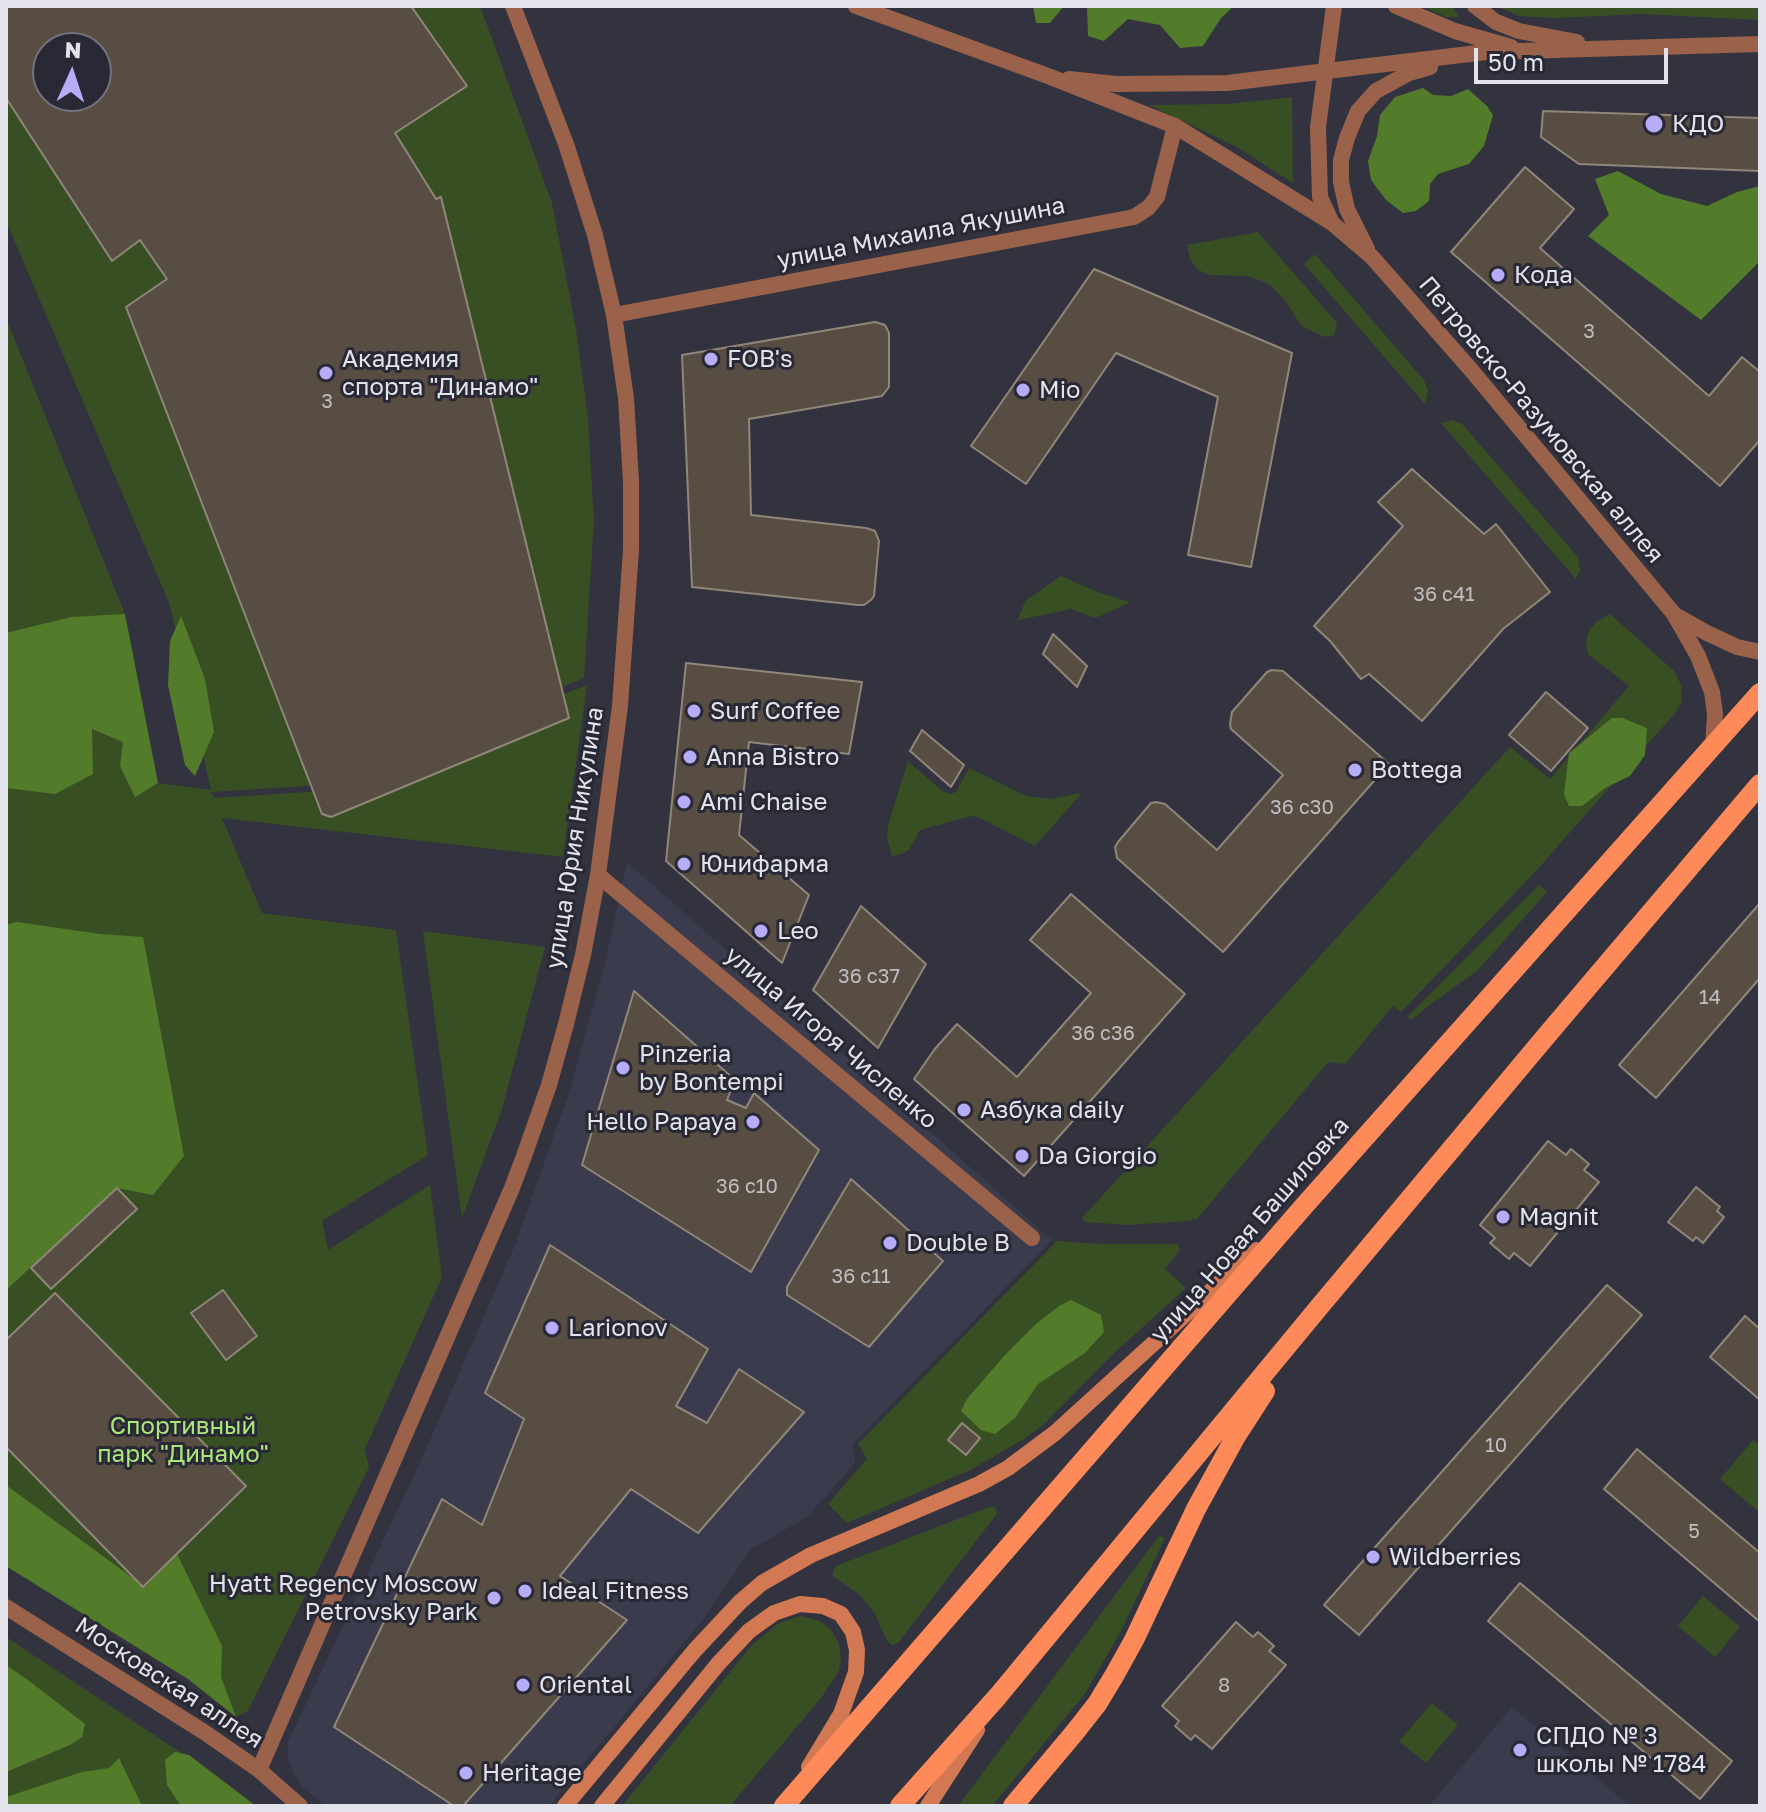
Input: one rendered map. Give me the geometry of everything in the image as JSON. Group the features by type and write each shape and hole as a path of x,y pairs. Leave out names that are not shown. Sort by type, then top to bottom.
{"main road":[{"name":"улица Новая Башиловка","path":"787,1802 1304,1206 1760,693"},
{"path":"900,1806 998,1696 1315,1312 1760,784"},
{"path":"565,1806 695,1650 762,1583 811,1555 979,1484 1008,1468 1055,1433 1304,1206"},
{"path":"1013,1806 1103,1694 1134,1640 1196,1509 1236,1436 1315,1312"},
{"path":"602,1806 718,1664 749,1631 774,1613 800,1604 823,1606 841,1614 853,1632 857,1650 856,1672 841,1714 787,1802"},
{"path":"928,1806 998,1696"}],"street":[{"name":"Петровско-Разумовская аллея","path":"856,6 1175,126 1332,223 1372,257 1472,371 1674,614 1698,656 1712,692 1715,714 1713,747"},
{"path":"1332,223 1320,197 1318,169 1320,104 1334,6"},
{"path":"1396,6 1455,31 1524,50"},
{"path":"1475,6 1496,22 1519,31 1607,48"},
{"name":"улица Юрия Никулина","path":"259,1770 520,1167 549,1085 566,1024 598,875 620,706 631,550 626,398 614,315 595,235 566,144 515,8"},
{"path":"1486,52 1760,44"},
{"name":"Петровско-Разумовская аллея","path":"1048,76 1116,84 1227,83 1486,52"},
{"name":"Петровско-Разумовская аллея","path":"1372,257 1347,209 1341,182 1341,160 1358,111 1376,91 1409,73 1486,52"},
{"name":"улица Михаила Якушина","path":"614,315 1134,217 1157,197 1175,126"},
{"name":"Петровско-Разумовская аллея","path":"1674,614 1737,647 1760,652"},
{"name":"улица Игоря Численко","path":"598,875 1032,1238"},
{"name":"Московская аллея","path":"6,1607 204,1732 259,1770 300,1806"}],"shaded area":[{"path":"627,862 1052,1240 853,1444 855,1463 807,1517 751,1549 701,1622 549,1806 326,1806 303,1787 293,1773 288,1760 288,1742 423,1456 515,1245 569,1093 605,963"},
{"name":"СПДО № 3 школы № 1784","path":"1512,1707 1630,1806 1429,1806"}],"green space":[{"name":"Спортивный парк \"Динамо\"","path":"6,6 480,6 552,203 576,329 588,418 594,521 584,678 323,785 211,792 214,798 324,791 587,685 563,857 222,818 262,913 396,930 428,1155 322,1221 328,1250 430,1185 442,1277 365,1449 369,1467 248,1711 236,1717 188,1679 6,1566 6,318 125,614 158,783 211,790 170,605 6,221"},
{"path":"1033,6 1064,6 1050,23 1036,23"},
{"path":"1087,6 1234,6 1221,18 1203,46 1180,48 1160,25 1128,19 1104,41 1088,36"},
{"path":"1422,6 1452,6 1459,17 1446,17"},
{"path":"1496,6 1760,6 1760,20 1643,14 1554,18 1519,16"},
{"path":"1423,88 1433,95 1451,96 1468,89 1493,115 1484,146 1469,164 1438,174 1430,184 1429,201 1416,211 1403,213 1386,200 1371,180 1368,161 1380,115 1395,97"},
{"path":"1292,97 1293,183 1237,147 1149,105 1228,104"},
{"path":"1618,171 1661,194 1707,206 1737,192 1760,186 1760,261 1701,320 1588,236 1609,215 1595,179"},
{"path":"1258,232 1337,323 1334,335 1325,337 1305,328 1270,285 1248,276 1209,275 1197,269 1190,259 1187,245"},
{"path":"1315,254 1424,380 1428,391 1425,404 1304,264"},
{"path":"1452,420 1462,424 1578,557 1580,570 1576,579 1441,423"},
{"path":"1061,576 1130,602 1098,617 1071,609 1018,620 1025,601"},
{"path":"125,614 158,783 135,797 120,766 123,742 92,729 93,774 55,794 6,788 6,633 71,617"},
{"path":"1610,614 1674,671 1681,685 1682,701 1676,712 1535,872 1401,1012 1393,1006 1345,1064 1328,1062 1197,1219 1128,1225 1085,1222 1082,1218 1510,747 1550,779 1629,686 1588,654 1586,642 1589,631 1596,622"},
{"path":"181,616 205,679 214,732 195,776 185,765 168,685 170,641"},
{"path":"1612,718 1622,718 1647,728 1645,755 1630,776 1605,788 1582,806 1569,806 1564,794 1569,753"},
{"path":"908,761 941,790 950,794 956,792 969,768 1026,796 1050,799 1082,793 1035,846 971,816 920,830 909,850 892,856 887,837 888,825"},
{"path":"1539,885 1547,892 1478,970 1411,1020 1407,1017"},
{"path":"17,922 143,937 184,1156 153,1195 117,1188 6,1290 6,925"},
{"path":"423,931 545,947 502,1109 462,1218"},
{"path":"1057,1241 1178,1244 1180,1250 1165,1269 1186,1288 1113,1354 1044,1424 1024,1439 970,1470 847,1523 828,1504 867,1459 858,1444"},
{"path":"1071,1300 1101,1315 1104,1332 1085,1353 1038,1384 1015,1418 995,1434 981,1430 961,1411 967,1399 1036,1324"},
{"path":"1753,1440 1760,1446 1760,1513 1720,1479"},
{"path":"6,1485 145,1587 177,1554 222,1646 221,1677 236,1717 188,1679 6,1566"},
{"path":"989,1507 997,1510 996,1515 898,1643 892,1645 887,1641 875,1614 861,1596 833,1576 836,1566"},
{"path":"1159,1536 1165,1538 1120,1633 1084,1695 992,1806 958,1806"},
{"path":"1703,1596 1740,1627 1715,1657 1678,1626"},
{"path":"801,1616 820,1621 832,1631 839,1644 839,1671 821,1698 730,1806 622,1806 752,1645 779,1623"},
{"path":"6,1637 210,1772 250,1806 6,1806"},
{"path":"6,1665 85,1724 82,1737 70,1745 6,1772"},
{"path":"1432,1703 1458,1725 1426,1763 1399,1741"},
{"path":"175,1752 189,1755 256,1806 181,1806 167,1785 165,1760"},
{"path":"119,1758 142,1806 10,1806 6,1800 6,1797 82,1772 109,1768"}],"building":[{"name":"Академия спорта \"Динамо\"","path":"6,6 411,6 467,86 395,133 436,199 441,197 569,718 331,817 322,814 126,307 167,279 140,240 112,261 6,98"},
{"path":"1543,111 1760,118 1760,171 1579,164 1541,137"},
{"path":"1525,167 1574,209 1540,248 1709,396 1742,357 1760,372 1760,440 1720,486 1451,252"},
{"path":"1094,269 1292,353 1251,567 1188,555 1218,397 1116,353 1026,484 971,446"},
{"path":"875,322 885,325 889,333 889,387 882,396 749,419 751,515 875,531 879,541 874,596 864,605 858,605 692,587 682,355"},
{"path":"1412,469 1484,534 1496,524 1550,592 1503,629 1422,721 1369,674 1361,679 1314,626 1403,526 1378,502"},
{"path":"1053,634 1087,666 1077,687 1043,654"},
{"path":"686,663 862,682 849,754 749,742 739,835 809,895 782,963 666,861"},
{"path":"1272,670 1283,671 1389,764 1223,952 1117,858 1115,847 1151,803 1156,802 1165,804 1217,850 1283,775 1231,729 1230,724 1232,712"},
{"path":"1546,692 1588,728 1551,771 1509,735"},
{"path":"922,730 964,765 951,787 910,751"},
{"path":"1071,894 1185,994 1024,1176 914,1079 957,1024 1017,1077 1091,993 1030,940"},
{"path":"1760,903 1760,978 1656,1098 1619,1065"},
{"path":"861,906 926,964 878,1048 813,990"},
{"path":"634,991 735,1080 727,1100 746,1108 754,1093 819,1150 751,1272 582,1165"},
{"path":"1548,1141 1566,1155 1571,1149 1589,1164 1584,1170 1599,1182 1530,1266 1514,1253 1509,1259 1490,1243 1495,1238 1480,1225"},
{"path":"851,1179 943,1261 869,1347 787,1295 787,1287"},
{"path":"1696,1187 1720,1207 1717,1211 1724,1217 1703,1243 1696,1237 1693,1241 1668,1222"},
{"path":"117,1188 137,1209 51,1289 31,1268"},
{"path":"550,1245 708,1349 676,1406 707,1423 739,1369 804,1412 698,1533 631,1489 560,1576 627,1620 463,1806 454,1806 334,1727 442,1499 482,1525 524,1419 485,1393"},
{"path":"1607,1285 1642,1315 1359,1635 1324,1605"},
{"path":"223,1290 257,1336 226,1360 191,1313"},
{"path":"55,1293 246,1486 143,1587 6,1447 6,1340"},
{"path":"1745,1316 1760,1329 1760,1400 1710,1357"},
{"path":"962,1423 980,1438 966,1455 948,1440"},
{"path":"1637,1449 1760,1553 1760,1622 1604,1489"},
{"path":"1520,1583 1732,1761 1700,1799 1488,1621"},
{"path":"1236,1622 1253,1637 1258,1632 1274,1646 1269,1651 1286,1665 1212,1749 1195,1735 1191,1740 1175,1726 1179,1721 1162,1706"}],"place":[{"name":"КДО","path":"1654,124"},
{"name":"Кода","path":"1498,275"},
{"name":"FOB's","path":"711,359"},
{"name":"Академия спорта \"Динамо\"","path":"326,373"},
{"name":"Mio","path":"1023,390"},
{"name":"Surf Coffee","path":"694,711"},
{"name":"Anna Bistro","path":"690,757"},
{"name":"Bottega","path":"1355,770"},
{"name":"Ami Chaise","path":"684,802"},
{"name":"Юнифарма","path":"684,864"},
{"name":"Leo","path":"761,931"},
{"name":"Pinzeria by Bontempi","path":"623,1068"},
{"name":"Азбука daily","path":"964,1110"},
{"name":"Hello Papaya","path":"753,1122"},
{"name":"Da Giorgio","path":"1022,1156"},
{"name":"Magnit","path":"1503,1217"},
{"name":"Double B","path":"890,1243"},
{"name":"Larionov","path":"552,1328"},
{"name":"Wildberries","path":"1373,1557"},
{"name":"Ideal Fitness","path":"525,1591"},
{"name":"Hyatt Regency Moscow Petrovsky Park","path":"494,1598"},
{"name":"Oriental","path":"523,1685"},
{"name":"СПДО № 3 школы № 1784","path":"1520,1750"},
{"name":"Heritage","path":"466,1773"}]}
